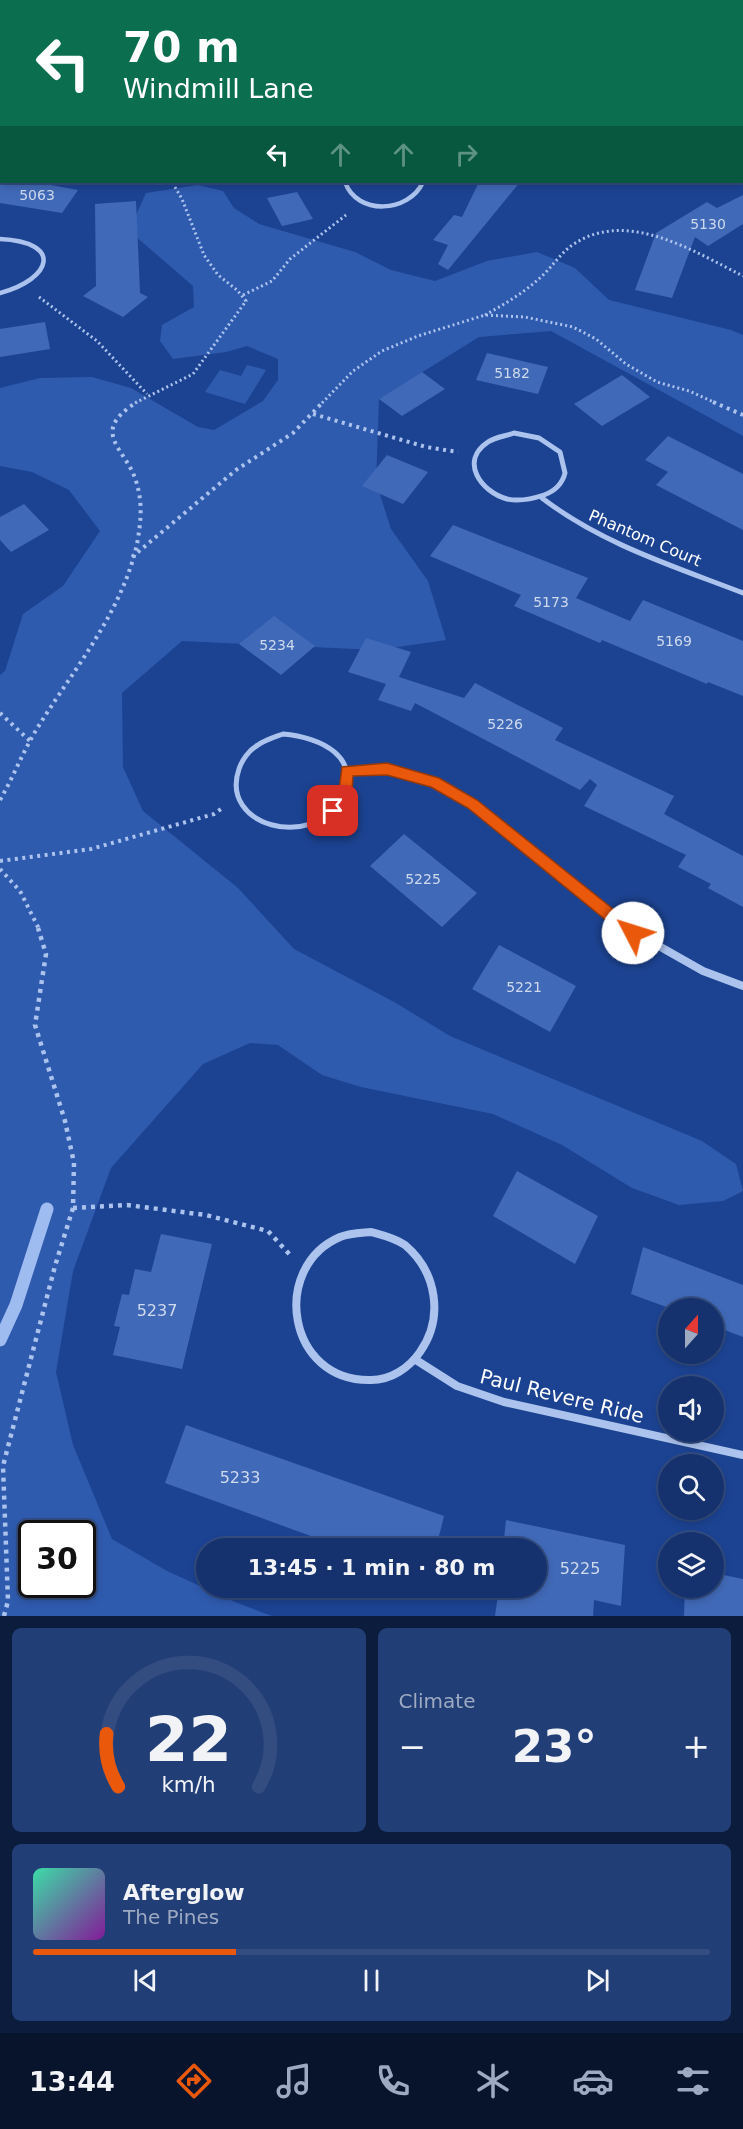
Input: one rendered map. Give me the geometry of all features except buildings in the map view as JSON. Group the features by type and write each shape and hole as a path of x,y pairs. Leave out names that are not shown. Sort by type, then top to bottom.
{"street":[{"path":"345,183 346,189 364,203 378,206 405,202 422,189 423,183"},
{"path":"0,239 26,241 35,245 45,258 41,274 24,287 0,293"},
{"path":"514,433 546,440 559,451 565,460 565,477 557,489 542,498 521,501 503,498 487,490 478,482 471,468 473,454 482,444 499,435 514,433"},
{"name":"Phantom Court","path":"542,498 562,515 593,533 743,593"},
{"path":"283,734 301,734 320,740 335,750 346,771 345,791 333,811 319,822 298,828 273,827 250,815 237,799 234,780 238,764 251,747 267,738 283,734"},
{"path":"346,771 387,769 435,782 462,796 633,933 665,954 699,970 743,986"},
{"path":"371,1232 402,1243 427,1269 436,1296 433,1332 416,1360 391,1377 366,1382 335,1375 309,1352 296,1322 295,1296 304,1270 324,1246 347,1234 371,1232"},
{"name":"Paul Revere Ride","path":"416,1360 457,1386 504,1402 743,1455"}],"path":[{"path":"0,800 30,741 118,597 132,557 141,523 142,498 133,472 114,446 112,432 129,407 147,394 190,376 246,301 243,295 219,276 203,253 192,231 185,203 173,183"},
{"path":"243,295 272,281 290,259 364,203"},
{"path":"132,557 236,470 293,434 353,370 382,351 418,336 485,315 509,302 542,276 572,246 596,233 611,229 631,231 692,250 743,276"},
{"path":"24,287 67,314 92,335 147,394"},
{"path":"485,315 525,317 573,327 596,339 626,364 657,382 743,414"},
{"path":"313,414 426,447 473,454"},
{"path":"0,713 30,741"},
{"path":"0,861 91,849 214,814 237,799"},
{"path":"0,869 20,891 36,919 46,954 39,987 35,1025 74,1163 73,1208 55,1266 3,1466 8,1601 4,1616"},
{"path":"73,1208 127,1205 206,1215 268,1231 304,1270"}],"shaded area":[{"path":"198,185 223,191 234,208 259,224 355,252 391,270 435,281 487,261 537,252 575,268 609,300 731,330 743,335 743,436 551,331 479,337 379,399 376,482 391,529 428,581 446,640 377,650 182,641 122,693 123,767 143,811 238,888 294,949 396,1003 450,1036 702,1141 736,1164 743,1191 723,1201 679,1205 632,1188 562,1145 493,1114 361,1087 322,1075 278,1045 250,1043 203,1064 111,1168 73,1271 56,1372 73,1445 112,1539 167,1571 196,1584 196,1598 226,1598 272,1616 0,1616 0,675 5,671 23,614 63,586 100,531 69,490 32,472 0,466 0,388 40,378 92,377 131,388 198,427 214,430 263,401 278,380 278,359 247,346 226,352 173,359 160,341 162,325 194,307 193,286 134,235 135,217 146,193"},
{"path":"247,365 266,370 245,404 205,392 220,370 241,376"}],"waterway":[{"path":"0,1340 16,1305 47,1209"}],"route":[{"path":"333,811 345,791 346,771 387,769 435,782 462,796 633,933"}]}
